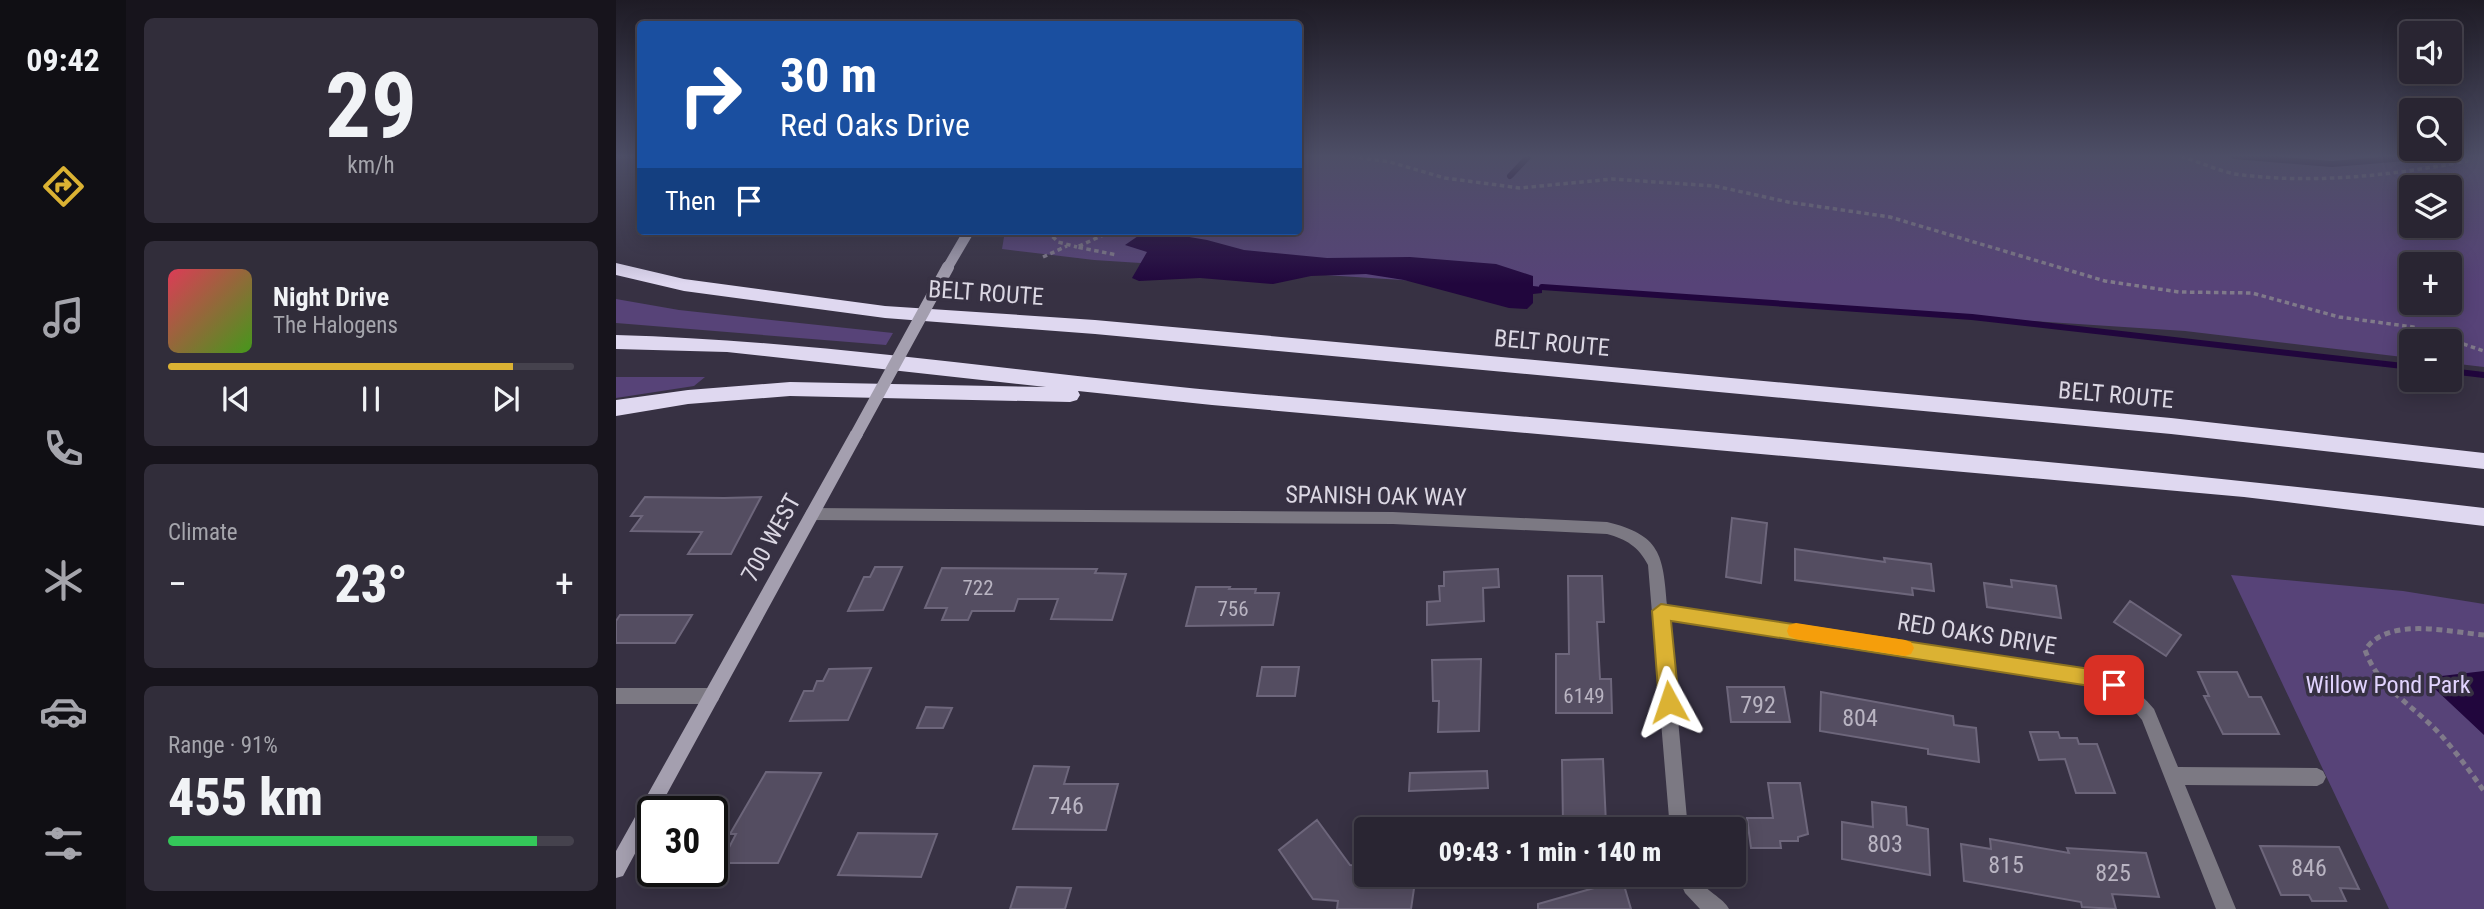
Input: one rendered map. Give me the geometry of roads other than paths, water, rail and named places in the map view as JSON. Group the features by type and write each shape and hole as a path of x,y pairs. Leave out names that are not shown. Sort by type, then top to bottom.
{"highway":[{"path":"616,256 684,285"},
{"name":"BELT ROUTE","path":"616,269 684,285 885,312 1137,331 2171,426 2484,461"},
{"path":"616,342 727,345 1212,398 2244,488 2484,517"},
{"path":"616,408 688,397 790,389 1212,398"}],"main road":[{"name":"700 WEST","path":"616,869 967,235"}],"street":[{"name":"SPANISH OAK WAY","path":"812,514 1393,518 1607,528 1639,538 1648,547 1656,565 1678,817"},
{"name":"RED OAKS DRIVE","path":"1661,611 2090,677 2114,685 2139,703 2156,732 2226,909"},
{"path":"616,696 712,696"},
{"path":"2173,776 2317,777"},
{"path":"1693,887 1698,895 1719,909"}],"waterway":[{"path":"1542,287 1972,317 2399,366"},
{"path":"2462,372 2484,375"}],"park label":[{"name":"Willow Pond Park","path":"2388,685"}]}
